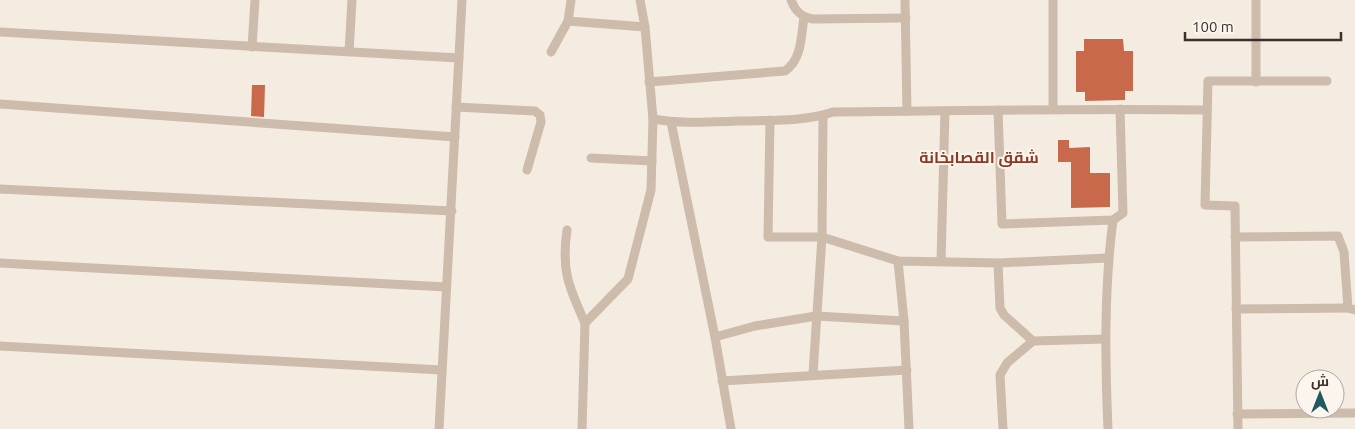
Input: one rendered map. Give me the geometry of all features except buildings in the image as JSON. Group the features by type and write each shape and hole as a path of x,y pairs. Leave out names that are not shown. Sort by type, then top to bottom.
{"street":[{"path":"252,47 255,0"},
{"path":"349,52 352,0"},
{"path":"439,429 462,0"},
{"path":"551,52 568,21 571,0"},
{"path":"585,323 628,279 651,190 653,119 645,27 640,0"},
{"path":"790,0 794,9 804,17 813,19 906,18"},
{"path":"905,0 907,111"},
{"path":"1053,0 1053,108"},
{"path":"1256,0 1256,82"},
{"path":"649,82 785,71 793,66 798,56 804,17"},
{"path":"568,21 645,27"},
{"path":"0,32 459,58"},
{"path":"1238,429 1235,206 1205,205 1208,81 1327,82"},
{"path":"0,104 455,137"},
{"path":"456,107 535,111 540,115 541,122 527,170"},
{"path":"653,119 672,122 770,120 823,116 833,112 945,112 1053,108 1207,110"},
{"path":"998,110 1002,224 1113,220 1123,213 1120,109"},
{"path":"941,262 945,112"},
{"path":"813,374 822,237 823,116"},
{"path":"770,120 768,237 822,237 898,261 998,263 1108,258"},
{"path":"672,122 715,337 731,429"},
{"path":"591,158 652,161"},
{"path":"0,189 452,211"},
{"path":"1108,429 1104,339 1108,258 1113,220"},
{"path":"567,230 563,256 568,284 585,323 582,429"},
{"path":"1235,237 1338,236 1344,252 1352,309 1236,309"},
{"path":"898,261 904,321 909,429"},
{"path":"0,263 446,287"},
{"path":"998,263 1000,308 1004,315 1033,341"},
{"path":"715,337 755,326 816,316 904,321"},
{"path":"1003,429 1000,375 1002,369 1033,341 1104,339"},
{"path":"0,346 441,370"},
{"path":"722,381 813,374 906,370"},
{"path":"1238,414 1355,412"}],"district":[{"name":"شقق القصابخانة","path":"979,157"}]}
